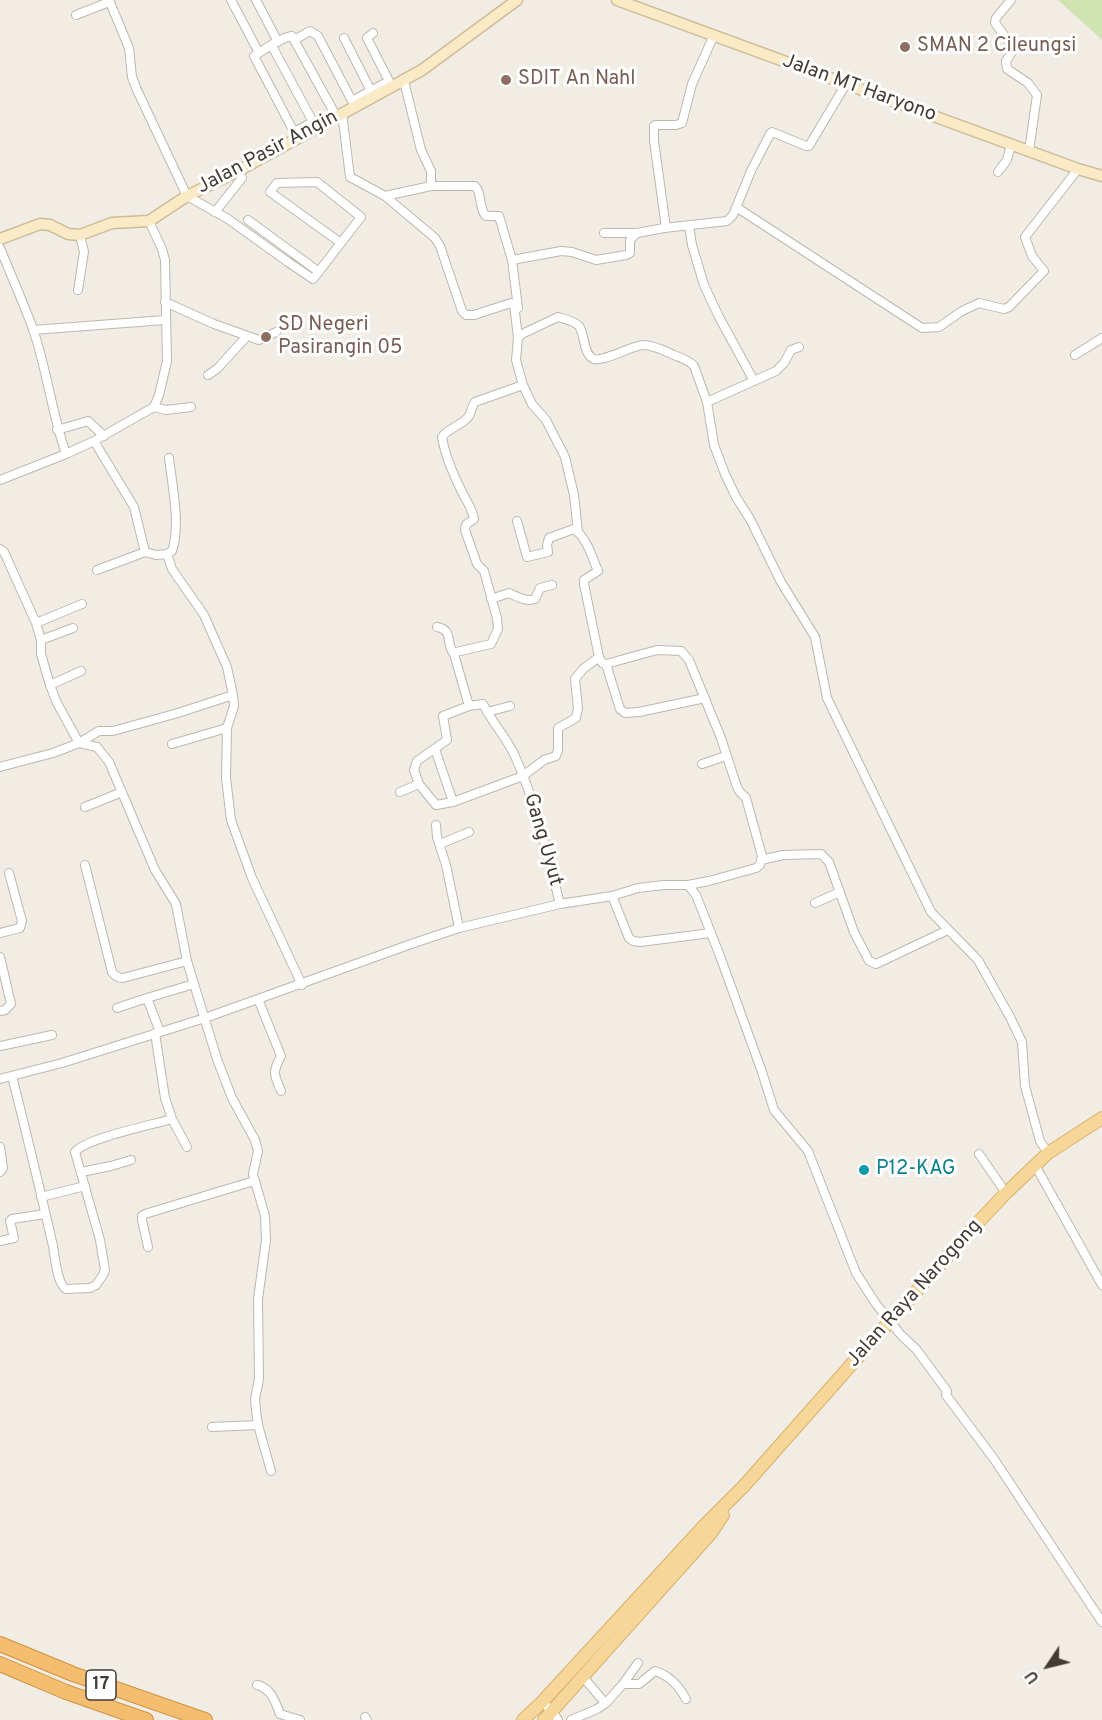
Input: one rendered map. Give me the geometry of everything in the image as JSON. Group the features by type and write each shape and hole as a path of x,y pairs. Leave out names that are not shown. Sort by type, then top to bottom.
{"highway":[{"name":"17","path":"0,1642 13,1650 72,1674 205,1720"},
{"name":"17","path":"0,1664 66,1692 146,1720"}],"main road":[{"name":"Jalan Raya Narogong","path":"523,1720 743,1487 1006,1193 1048,1153 1102,1118"},
{"name":"Jalan Raya Narogong","path":"551,1717 583,1677 711,1533 743,1487"}],"street":[{"path":"231,0 259,53"},
{"path":"256,0 275,44 313,122 294,132 254,56 259,53 275,44 289,36 292,36 339,115 349,176 385,196 438,242 462,311 466,315 514,304 520,336"},
{"name":"Jalan Pasir Angin","path":"80,235 112,223 149,220 187,196 404,81 431,64 517,0"},
{"name":"Jalan MT Haryono","path":"617,0 642,4 714,35 1077,169 1102,176"},
{"path":"1011,0 995,22 1012,46 1012,52 1006,61 1007,69 1028,83 1037,95 1029,151"},
{"path":"76,15 109,1 129,48 132,77 137,90 187,196 248,233 314,279 361,217 317,182 277,183 270,192 341,243"},
{"path":"294,40 310,31 318,36 352,100 388,81 367,38 373,33"},
{"path":"666,228 654,126 682,123 692,84 714,35"},
{"path":"344,38 371,91"},
{"path":"404,81 421,150 431,171 431,186"},
{"path":"604,233 637,233 727,221 733,215 751,171 770,134 772,132 809,146 846,84"},
{"path":"998,172 1007,160 1011,145"},
{"path":"736,207 922,328 939,327 962,311 979,303 1004,309 1009,307 1044,271 1032,256 1024,237 1077,169"},
{"path":"215,212 242,178"},
{"path":"385,196 431,186 475,186 479,189 483,213 486,216 499,216 512,260 520,336 516,360 523,385 532,404 546,420 565,457 573,489 578,532 598,571 584,580 584,584 599,657 602,663 606,664 620,709 625,713 639,712 705,698"},
{"path":"0,480 94,441 154,406 167,361 165,260 149,220"},
{"path":"248,233 251,222 319,272"},
{"path":"0,238 40,224 50,225 68,234 80,235 84,252 78,290"},
{"path":"689,225 692,245 704,285 754,381"},
{"path":"512,260 561,251 596,260 626,255 630,253 630,240 637,233"},
{"path":"0,248 33,330 53,405 57,430 66,454"},
{"path":"165,302 214,324 260,340 276,332"},
{"path":"520,336 558,317 570,320 579,327 589,355 594,359 602,359 642,345 654,346 691,362 707,402 714,445 724,474 750,519 781,582 815,637 827,698 931,912 978,960 1022,1042 1025,1086 1041,1141 1048,1153"},
{"path":"33,330 165,320"},
{"path":"208,375 217,369 247,336"},
{"path":"1075,355 1102,338"},
{"path":"707,402 780,367 791,350 799,347"},
{"path":"454,654 491,644 498,625 484,571 477,564 465,530 465,525 474,519 473,510 452,471 442,437 468,417 475,402 523,385"},
{"path":"154,406 165,410 191,407"},
{"path":"57,430 88,421 104,436"},
{"path":"94,441 134,507 145,552"},
{"path":"97,570 145,552 156,555 172,551 175,543 175,504 168,458"},
{"path":"517,521 527,557 548,552 549,538 574,529 578,532"},
{"path":"0,549 4,552 36,623 41,640 41,654 57,703 79,742 97,747 109,762 155,870 176,904 187,961 218,1059 232,1098 258,1150 254,1164 254,1181 265,1216 266,1240 258,1299 259,1379 255,1399 258,1425 271,1471"},
{"path":"166,554 172,569 204,615 227,667 234,706 227,728 226,778 231,820 252,878 302,985"},
{"path":"491,599 509,593 527,601 532,600 535,599 540,588 552,585"},
{"path":"36,623 82,604"},
{"path":"437,627 447,631 469,706"},
{"path":"41,640 73,628"},
{"path":"0,1078 62,1063 205,1018 459,928 560,904 612,896 638,888 688,885 709,881 760,865 760,851 746,798 736,784 689,660 681,651 657,650 606,664"},
{"path":"510,706 487,712 483,704 469,706 443,716 447,740 417,761 414,770 419,784 436,806 523,776 544,760 556,756 558,728 576,718 579,708 575,679 583,669 599,657"},
{"path":"50,685 81,671"},
{"path":"0,767 53,753 99,731 113,731 233,695"},
{"name":"Gang Uyut","path":"487,712 502,732 523,776 538,817 560,904"},
{"path":"172,744 227,728"},
{"path":"435,749 453,802"},
{"path":"702,764 726,756"},
{"path":"400,792 419,784"},
{"path":"86,807 122,792"},
{"path":"436,825 459,928"},
{"path":"440,844 469,832"},
{"path":"761,860 783,855 821,854 829,862 854,932 869,961 876,964 948,930"},
{"path":"85,866 114,975 123,978 187,961"},
{"path":"0,933 17,930 22,925 9,873"},
{"path":"688,885 696,895 711,933 759,1061 774,1110 808,1151 856,1274 876,1304 947,1391 946,1395 994,1459 1102,1622"},
{"path":"815,903 840,892"},
{"path":"612,896 629,938 633,941 711,933"},
{"path":"0,957 11,1004 5,1010 0,1011"},
{"path":"117,1008 194,984"},
{"path":"147,998 157,1032 165,1098 172,1119 187,1147"},
{"path":"258,999 281,1056 274,1074 281,1091"},
{"path":"0,1047 52,1035"},
{"path":"12,1076 62,1287 66,1289 90,1288 96,1285 105,1270 100,1240 75,1152 94,1141 172,1119"},
{"path":"0,1147 3,1168 0,1173"},
{"path":"979,1154 1006,1193"},
{"path":"81,1172 131,1160"},
{"path":"1035,1165 1102,1285"},
{"path":"148,1247 142,1220 145,1214 254,1181"},
{"path":"41,1197 85,1186"},
{"path":"0,1241 14,1238 10,1221 12,1219 45,1214"},
{"path":"212,1427 258,1425"},
{"path":"571,1720 605,1703 638,1663"},
{"path":"622,1684 639,1684 657,1671 680,1687 686,1699"},
{"path":"583,1677 605,1703"},
{"path":"257,1685 262,1686 271,1694 280,1714 300,1720"},
{"path":"542,1702 551,1717"}],"green space":[{"path":"1058,0 1102,0 1102,40"}],"place":[{"name":"SMAN 2 Cileungsi","path":"905,47"},
{"name":"SDIT An Nahl","path":"506,80"},
{"name":"SD Negeri Pasirangin 05","path":"266,337"},
{"name":"P12-KAG","path":"864,1170"}]}
